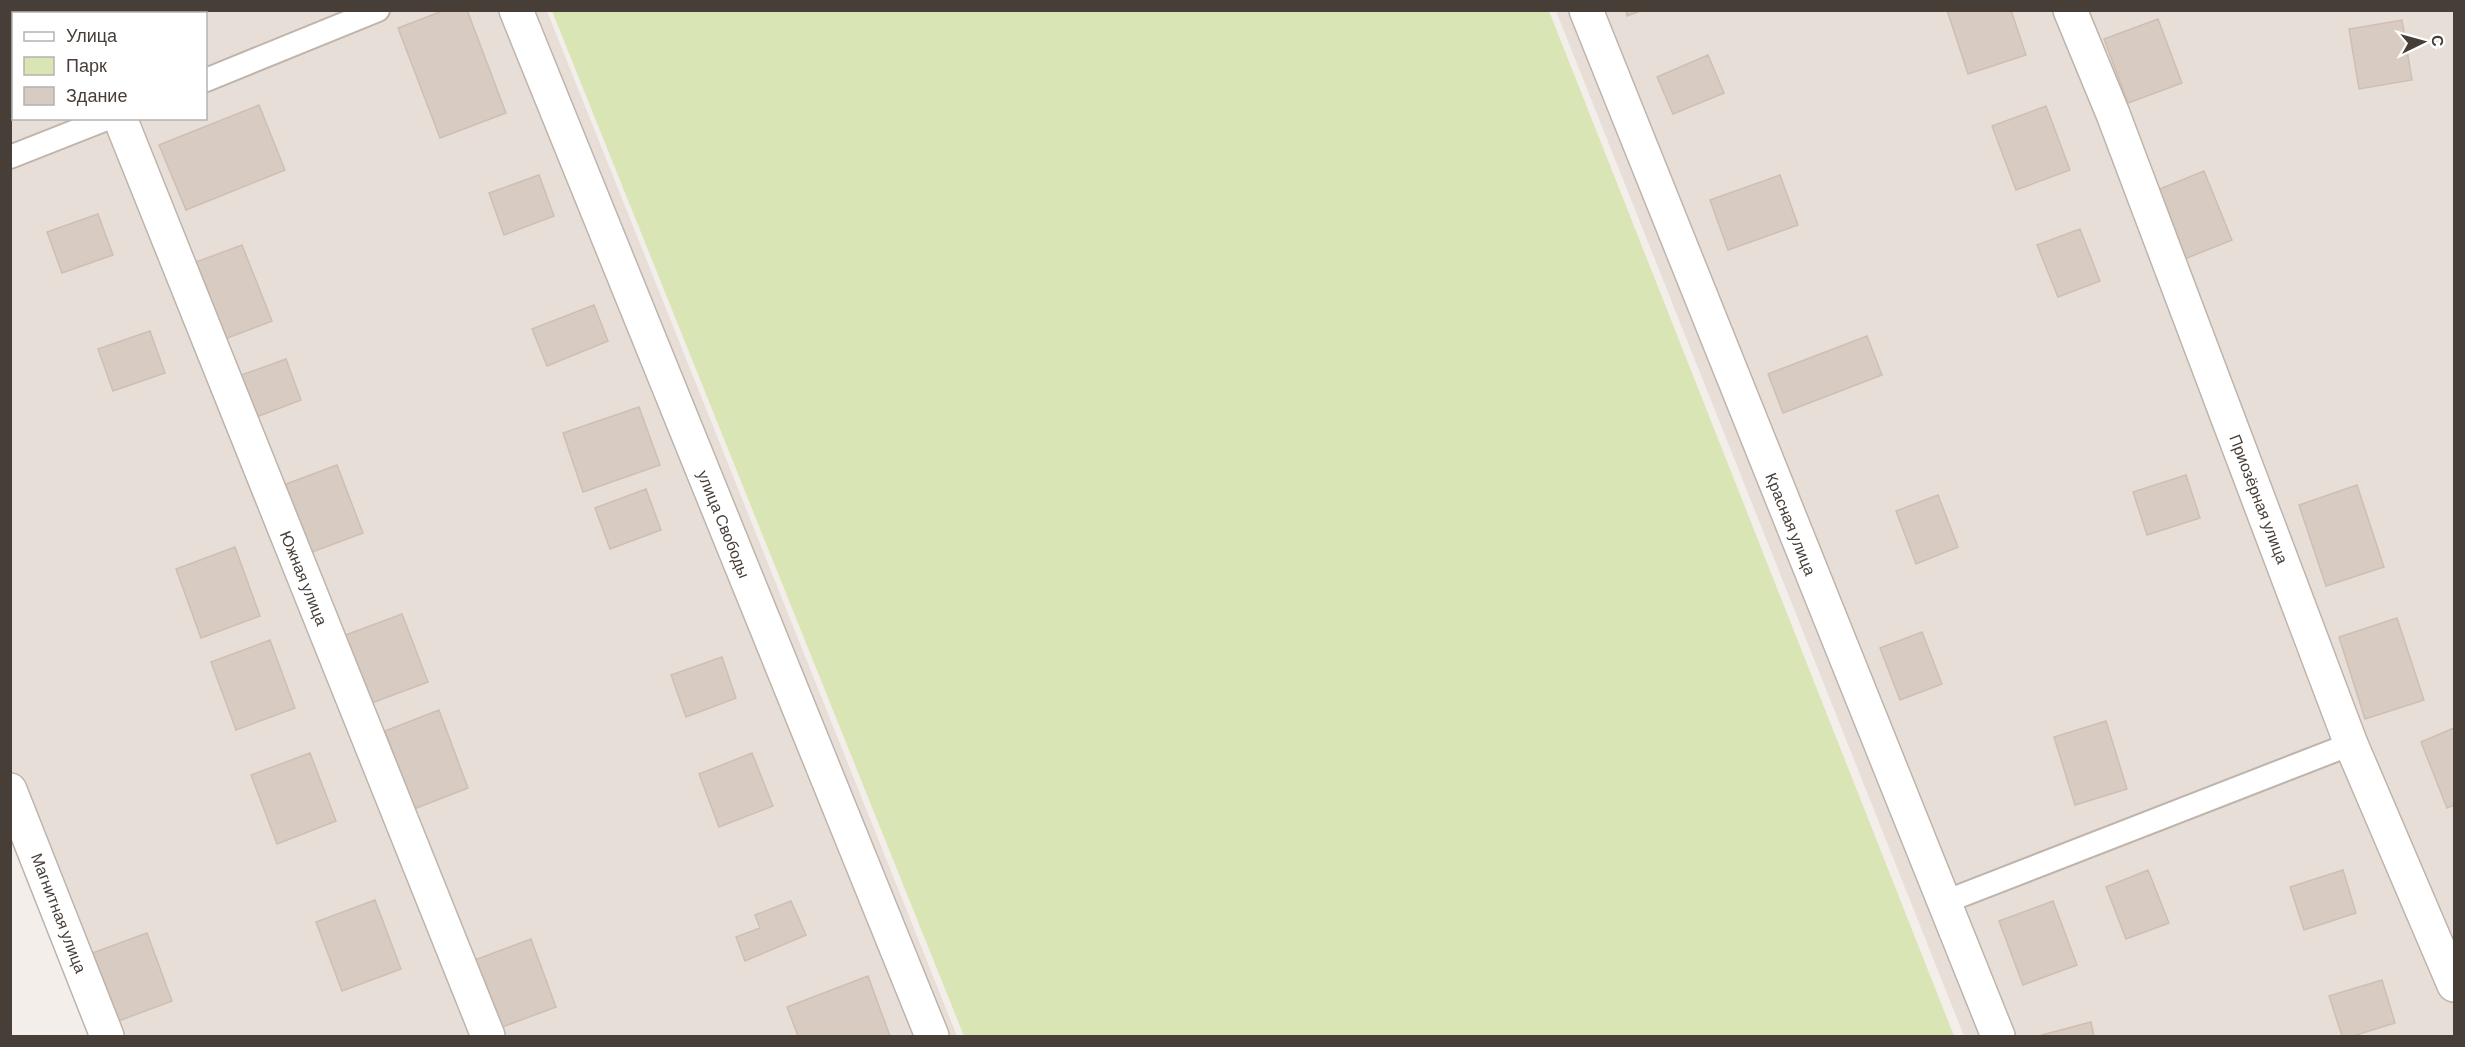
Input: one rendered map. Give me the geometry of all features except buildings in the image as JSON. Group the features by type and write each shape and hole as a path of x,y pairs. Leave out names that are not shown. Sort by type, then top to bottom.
{"street":[{"name":"улица Свободы","path":"516,10 932,1036"},
{"name":"Красная улица","path":"1586,10 1942,903 1998,1036"},
{"name":"Приозёрная улица","path":"2070,10 2113,114 2351,744 2454,985"},
{"name":"Южная улица","path":"121,120 488,1036"},
{"name":"Магнитная улица","path":"10,790 107,1036"}],"lane":[{"path":"207,80 378,10"},
{"path":"10,157 104,120"},
{"path":"1942,903 2351,744"}],"shaded area":[{"path":"10,11 547,11 957,1036 100,1036 11,822"},
{"path":"1556,11 2454,11 2454,1036 1964,1036"}],"green space":[{"path":"552,11 1549,11 1954,1036 964,1036"}]}
